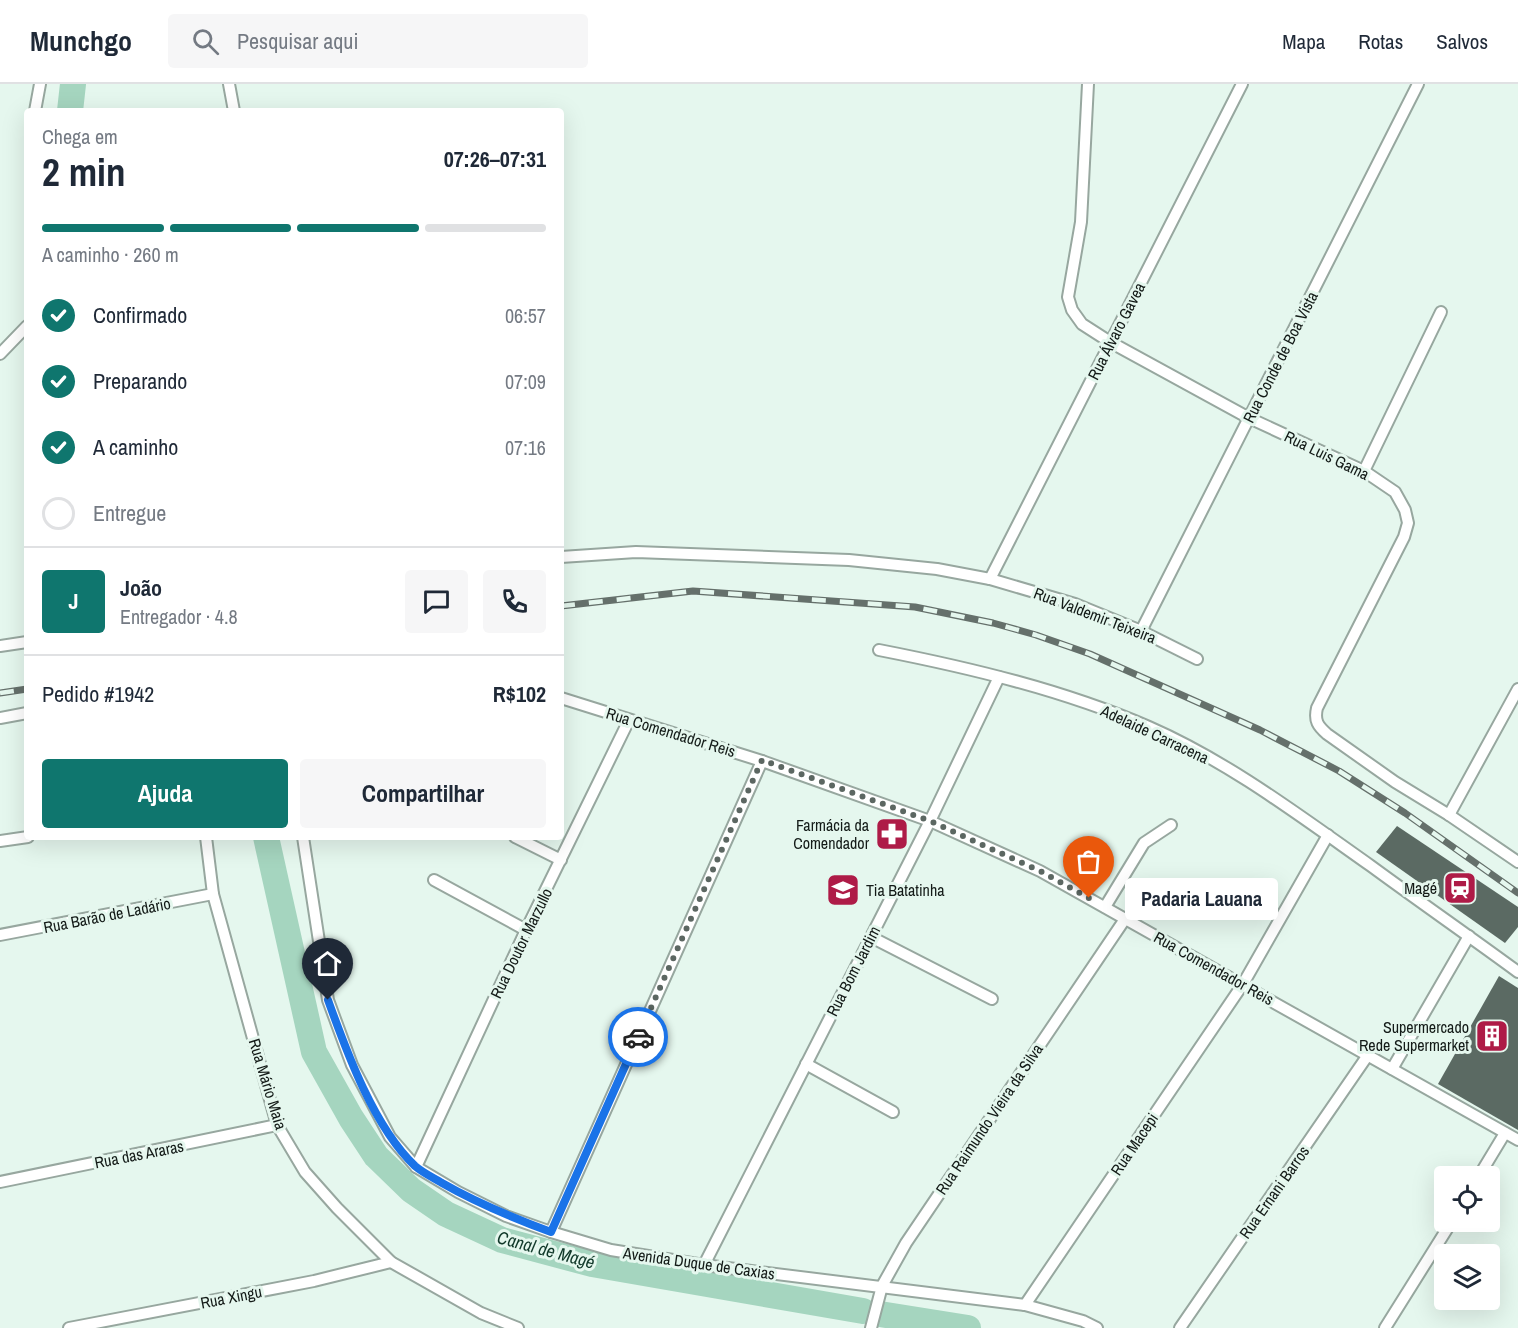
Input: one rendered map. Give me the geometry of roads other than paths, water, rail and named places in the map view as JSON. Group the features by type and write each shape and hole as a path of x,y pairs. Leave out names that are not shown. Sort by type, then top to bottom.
{"street":[{"path":"36,108 40,84"},
{"path":"230,84 234,108"},
{"name":"Rua Luis Gama","path":"1088,84 1081,222 1068,297 1071,310 1082,324 1110,342 1249,418 1364,471 1395,492 1405,510 1408,523 1404,537 1317,708 1315,718 1328,734 1395,782 1518,862"},
{"name":"Rua Álvaro Gavea","path":"990,579 1242,84"},
{"name":"Rua Conde de Boa Vista","path":"1141,631 1418,84"},
{"path":"1364,471 1441,312"},
{"path":"0,354 24,329"},
{"name":"Rua Valdemir Teixeira","path":"564,557 636,552 849,560 912,565 990,579 1052,596 1141,631 1197,659"},
{"path":"0,646 24,642"},
{"name":"Adelaide Carracena","path":"879,650 999,677 1094,706 1183,743 1271,796 1518,972"},
{"name":"Rua Bom Jardim","path":"704,1265 930,821 999,677"},
{"path":"1449,815 1518,689"},
{"name":"Rua Comendador Reis","path":"564,699 762,760 930,821 1040,871 1518,1140"},
{"path":"0,718 24,714"},
{"name":"Rua Doutor Marzullo","path":"416,1167 526,930 629,720"},
{"path":"551,1232 762,760"},
{"path":"1105,908 1144,843 1171,825"},
{"name":"Rua Macepi","path":"1025,1305 1243,984 1328,836"},
{"path":"0,841 24,838"},
{"name":"Rua Mário Maia","path":"206,840 213,894 277,1125 305,1172 391,1262 481,1313 518,1328"},
{"name":"Avenida Duque de Caxias","path":"303,840 328,1000 357,1075 390,1137 416,1167 506,1216 611,1250 704,1265 1025,1305 1083,1321 1097,1328"},
{"path":"521,840 561,860"},
{"path":"434,880 526,930"},
{"name":"Rua Barão de Ladário","path":"0,935 213,894"},
{"name":"Rua Raimundo Vieira da Silva","path":"871,1328 882,1287 929,1206 1125,919"},
{"path":"1392,1069 1469,936"},
{"path":"871,937 992,999"},
{"name":"Rua Ernani Barros","path":"1180,1328 1368,1055"},
{"path":"806,1064 893,1112"},
{"name":"Rua das Araras","path":"0,1182 277,1125"},
{"path":"1485,1166 1505,1133"},
{"path":"1385,1328 1445,1232"},
{"name":"Rua Xingu","path":"69,1328 85,1327 314,1281 391,1262"}],"waterway":[{"name":"Canal de Magé","path":"70,108 73,84"},
{"name":"Canal de Magé","path":"267,840 314,1052 351,1118 376,1156 411,1190 446,1214 502,1240 592,1264 863,1311"},
{"name":"Canal de Magé","path":"880,1314 968,1328"}],"railway":[{"path":"564,606 693,591 915,607 993,623 1036,635 1090,654 1260,730 1339,771 1405,813 1518,893"},
{"path":"0,693 24,689"}],"place":[{"name":"Farmácia da Comendador","path":"892,834"},
{"name":"Magé","path":"1460,888"},
{"name":"Tia Batatinha","path":"843,890"},
{"name":"Padaria Lauana","path":"1089,898"},
{"name":"Supermercado Rede Supermarket","path":"1492,1036"}]}
